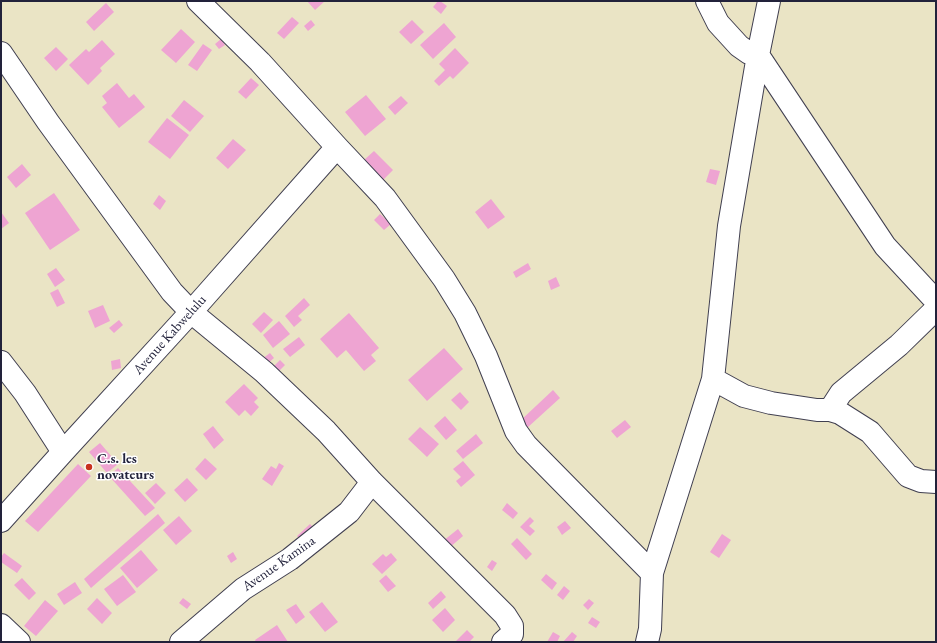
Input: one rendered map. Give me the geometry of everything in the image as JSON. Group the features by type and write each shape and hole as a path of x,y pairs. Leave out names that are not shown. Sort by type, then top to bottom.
{"street":[{"path":"198,1 260,62 336,147 385,198 444,279 464,313 486,356 516,431 526,445 652,573"},
{"path":"708,1 718,23 739,46 758,55 885,246 936,301"},
{"path":"652,638 652,573 713,379 729,226 758,55 769,1"},
{"path":"1,53 48,122 172,292 192,312 264,372 321,425 372,482 505,615 512,626 512,634 503,642"},
{"name":"Avenue Kabwelulu","path":"1,521 62,452 192,312 336,147"},
{"path":"830,410 841,393 900,345 936,309"},
{"path":"1,362 25,393 62,452"},
{"path":"713,379 744,396 751,398 771,403 816,410 830,410 840,413 870,432 908,476 921,481 936,482"},
{"name":"Avenue Kamina","path":"181,642 243,589 290,559 349,512 372,482"},
{"path":"1,625 19,642"}],"building":[{"path":"307,1 325,1 315,10"},
{"path":"438,1 447,6 441,14 433,7"},
{"path":"106,3 114,12 94,31 86,22"},
{"path":"292,17 299,23 284,39 277,33"},
{"path":"311,20 315,25 308,31 304,26"},
{"path":"412,20 424,32 411,44 399,32"},
{"path":"444,23 456,37 433,59 420,45"},
{"path":"181,29 195,42 176,63 161,50"},
{"path":"221,39 225,45 219,49 215,44"},
{"path":"102,40 115,54 100,68 102,71 88,85 69,65 86,49 89,52"},
{"path":"203,44 212,50 197,71 188,65"},
{"path":"56,47 68,59 56,71 44,58"},
{"path":"455,48 469,63 453,79 450,76 439,86 434,81 445,70 439,64"},
{"path":"251,78 259,85 246,99 238,92"},
{"path":"117,83 129,98 134,94 145,107 119,128 102,107 107,103 102,96"},
{"path":"366,95 386,119 365,136 345,112"},
{"path":"401,96 408,103 395,115 388,107"},
{"path":"184,100 204,116 190,132 171,116"},
{"path":"167,118 189,135 170,159 148,142"},
{"path":"233,139 246,150 228,169 216,158"},
{"path":"374,151 393,170 383,180 364,160"},
{"path":"22,164 31,175 16,188 7,177"},
{"path":"710,169 720,171 716,185 706,182"},
{"path":"54,193 80,230 50,250 25,213"},
{"path":"159,195 166,201 160,210 153,204"},
{"path":"491,199 505,217 488,229 475,212"},
{"path":"1,212 9,223 1,229"},
{"path":"380,214 391,224 384,230 374,220"},
{"path":"528,263 531,269 516,278 513,272"},
{"path":"56,268 65,280 55,287 47,274"},
{"path":"556,277 560,286 551,290 548,281"},
{"path":"58,289 65,303 57,307 50,293"},
{"path":"304,298 310,305 298,316 302,320 294,327 285,316"},
{"path":"103,305 110,321 95,328 88,311"},
{"path":"264,312 273,320 261,333 252,324"},
{"path":"349,313 379,348 371,355 376,361 364,371 346,350 337,358 320,339"},
{"path":"119,320 123,325 114,333 109,328"},
{"path":"279,321 290,334 273,348 263,335"},
{"path":"299,337 305,345 290,357 283,349"},
{"path":"444,348 463,369 427,401 408,380"},
{"path":"270,353 274,358 267,364 262,359"},
{"path":"120,359 121,368 112,370 111,361"},
{"path":"280,360 285,365 279,371 274,366"},
{"path":"244,384 258,398 254,402 259,407 251,416 245,410 239,416 225,402"},
{"path":"553,390 560,398 527,428 520,421"},
{"path":"460,392 469,402 461,410 451,400"},
{"path":"445,416 457,430 446,440 434,426"},
{"path":"625,420 631,427 617,438 611,431"},
{"path":"213,426 224,440 214,449 203,434"},
{"path":"420,427 439,444 427,457 408,439"},
{"path":"476,434 483,443 463,459 456,451"},
{"path":"100,443 118,464 107,473 89,452"},
{"path":"205,458 217,469 206,480 195,469"},
{"path":"463,461 475,475 461,487 456,481 461,477 453,469"},
{"path":"279,463 284,466 272,486 262,479 271,466 276,469"},
{"path":"78,464 91,476 38,532 25,521"},
{"path":"118,468 155,508 145,516 109,476"},
{"path":"187,478 198,490 185,502 174,490"},
{"path":"156,483 166,493 155,504 145,493"},
{"path":"507,503 518,513 513,519 502,510"},
{"path":"158,514 165,523 91,588 84,579"},
{"path":"179,516 192,531 176,545 163,530"},
{"path":"530,517 534,521 529,526 535,531 530,536 520,527"},
{"path":"565,521 571,528 562,535 557,527"},
{"path":"310,524 317,531 304,543 297,536"},
{"path":"458,529 463,536 449,548 443,541"},
{"path":"722,534 731,540 719,558 710,552"},
{"path":"517,538 532,554 526,560 511,544"},
{"path":"141,550 158,570 137,588 120,568"},
{"path":"233,552 237,559 231,563 227,556"},
{"path":"4,553 22,566 17,573 1,562 1,557"},
{"path":"391,553 397,560 382,574 372,564 383,554 386,557"},
{"path":"492,560 497,563 492,571 487,567"},
{"path":"546,574 557,583 552,590 541,580"},
{"path":"123,575 136,592 117,606 104,589"},
{"path":"386,575 396,586 388,592 379,581"},
{"path":"22,578 36,593 29,600 14,585"},
{"path":"75,582 82,593 64,605 57,594"},
{"path":"564,586 570,591 563,600 557,595"},
{"path":"441,591 446,597 433,609 428,603"},
{"path":"97,598 112,613 102,624 87,609"},
{"path":"183,598 191,604 187,609 179,603"},
{"path":"589,599 594,603 588,610 583,605"},
{"path":"45,600 58,611 36,636 24,626"},
{"path":"322,602 338,622 325,632 309,612"},
{"path":"296,604 305,617 296,624 286,610"},
{"path":"445,608 455,620 443,632 432,620"},
{"path":"592,617 600,622 596,628 588,623"},
{"path":"277,625 288,642 256,642 255,640"},
{"path":"467,630 474,637 469,642 455,642"},
{"path":"553,632 560,636 557,642 547,642"},
{"path":"572,632 577,636 573,642 563,642"}],"place":[{"name":"C.s. les novateurs","path":"89,467"}]}
